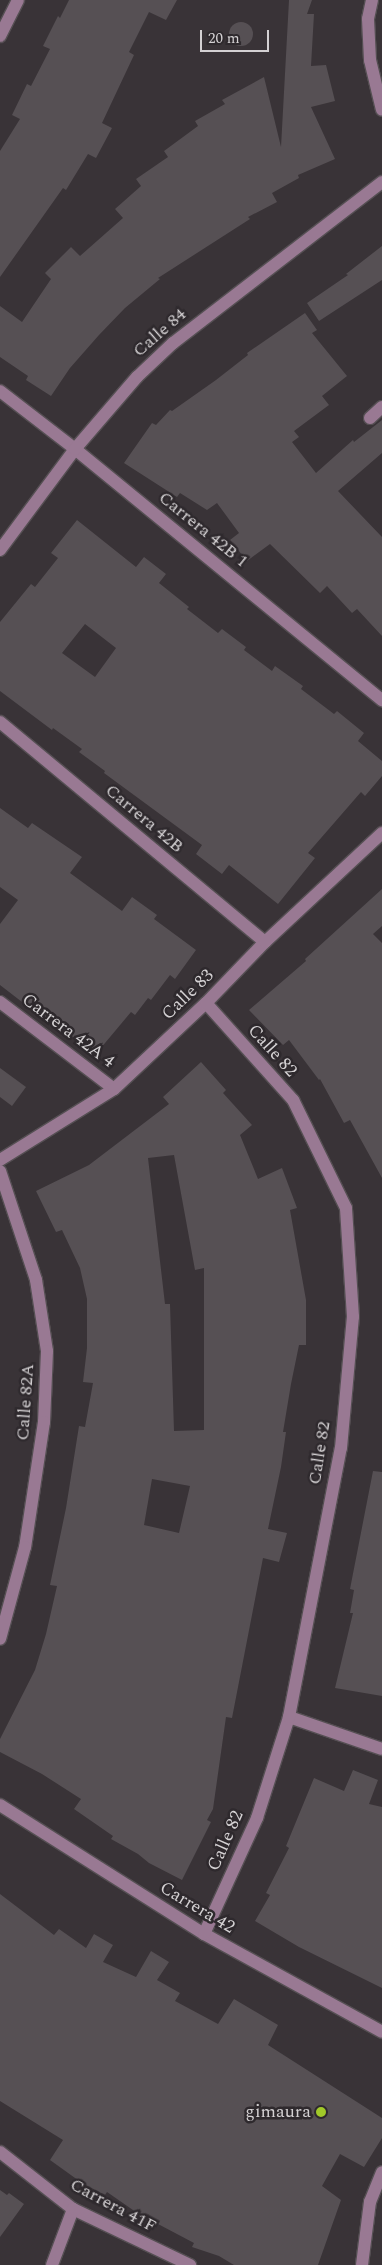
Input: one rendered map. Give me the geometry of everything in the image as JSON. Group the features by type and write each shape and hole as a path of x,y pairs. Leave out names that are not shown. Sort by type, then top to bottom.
{"street":[{"path":"0,36 18,0"},
{"path":"372,0 368,18 370,60 382,110"},
{"name":"Calle 84","path":"0,550 75,449 137,377 173,343 382,182"},
{"name":"Carrera 42B 1","path":"0,390 382,700"},
{"path":"370,418 382,407"},
{"name":"Carrera 42B","path":"0,722 265,942"},
{"name":"Calle 83","path":"0,1160 114,1089 206,1004 265,942 380,840"},
{"name":"Carrera 42A 4","path":"0,1002 114,1089"},
{"name":"Calle 82","path":"204,1934 256,1818 290,1717 341,1448 353,1317 346,1208 293,1100 206,1004"},
{"name":"Calle 82A","path":"0,1171 36,1280 47,1350 44,1422 24,1547 0,1639"},
{"path":"290,1717 382,1749"},
{"name":"Carrera 42","path":"0,1805 204,1934 382,2032"},
{"name":"Carrera 41F","path":"0,2152 73,2209 190,2265"},
{"path":"362,2265 370,2202 382,2172"},
{"path":"52,2265 73,2209"}],"building":[{"path":"69,0 177,0 166,20 149,12 129,52 134,55 102,123 112,128 96,158 88,154 66,190 63,188 0,277 0,151 20,119 12,115 27,84 31,86 50,49 43,46 58,16 60,18"},
{"path":"289,0 312,0 307,14 314,14 311,66 326,65 335,101 311,107 335,159 298,175 299,178 272,193 277,202 248,217 250,219 158,278 160,279 125,308 99,335 70,368 51,396 26,380 28,376 0,357 0,306 22,322 51,279 45,273 71,247 80,256 123,218 115,209 141,186 136,179 168,157 164,151 198,126 195,121 225,104 222,100 264,77 281,147"},
{"path":"241,22 250,25 253,34 250,43 241,46 232,43 229,34 232,25"},
{"path":"382,246 382,280 319,321 307,303 348,275 346,274"},
{"path":"305,313 317,330 312,333 347,376 322,396 329,405 294,431 299,437 292,442 316,473 353,440 354,442 382,420 382,453 338,491 382,537 382,636 357,609 352,613 327,586 320,593 270,544 247,561 230,540 239,533 217,503 207,510 180,493 177,497 124,463 152,423 156,425 170,410 172,411 216,380 248,355 247,353"},
{"path":"77,520 136,567 144,557 166,574 159,583 189,607 187,609 218,633 222,629 246,647 244,650 272,671 275,666 303,686 301,689 334,714 337,711 364,733 358,741 382,761 382,776 365,796 361,792 308,853 315,858 278,904 229,865 222,874 196,854 202,845 104,773 105,771 79,752 82,749 53,728 52,730 0,691 0,622 31,584 35,587 58,558 51,553","holes":["85,624 116,648 95,677 62,653"]},
{"path":"0,808 28,828 32,823 82,857 70,873 122,911 132,897 157,915 154,919 196,950 175,979 170,975 151,1000 148,998 135,1015 131,1012 95,1055 57,1029 0,985 0,924 18,900 0,887"},
{"path":"382,889 382,926 373,934 382,943 382,1178 350,1120 344,1123 320,1079 289,1040 283,1045 249,1010 306,961 305,959"},
{"path":"201,1062 226,1090 223,1093 252,1125 240,1135 258,1179 282,1168 297,1208 290,1210 306,1300 306,1345 299,1345 283,1432 286,1432 281,1467 268,1529 287,1533 279,1562 263,1558 232,1718 226,1717 213,1809 207,1820 211,1822 182,1880 149,1863 138,1854 111,1839 113,1836 74,1809 81,1799 42,1774 0,1752 0,1739 35,1670 46,1634 57,1586 50,1585 66,1508 79,1426 85,1427 93,1383 83,1382 87,1348 87,1299 80,1268 62,1230 56,1232 36,1191 89,1165 169,1104 163,1097","holes":["174,1155 195,1270 204,1268 204,1430 174,1431 170,1304 165,1304 148,1158","152,1479 190,1486 179,1533 144,1525"]},
{"path":"0,1068 26,1087 12,1106 0,1097"},
{"path":"373,1471 382,1472 382,1696 335,1688 353,1613 350,1613 354,1590 350,1589"},
{"path":"353,1770 378,1780 369,1804 382,1807 382,1988 299,1947 255,1921 270,1895 266,1893 289,1848 286,1846 314,1778 344,1791"},
{"path":"0,1894 54,1935 59,1929 86,1948 94,1934 113,1945 103,1962 136,1977 151,1951 169,1962 157,1980 180,1993 175,2001 218,2024 234,1999 278,2025 268,2045 382,2118 382,2138 364,2167 340,2154 322,2186 341,2200 318,2265 234,2265 219,2256 192,2247 194,2243 158,2224 156,2226 107,2192 105,2195 82,2183 50,2160 63,2140 0,2101"},
{"path":"0,2190 7,2195 9,2193 24,2204 0,2237"}],"place":[{"name":"gimaura","path":"321,2112"}]}
